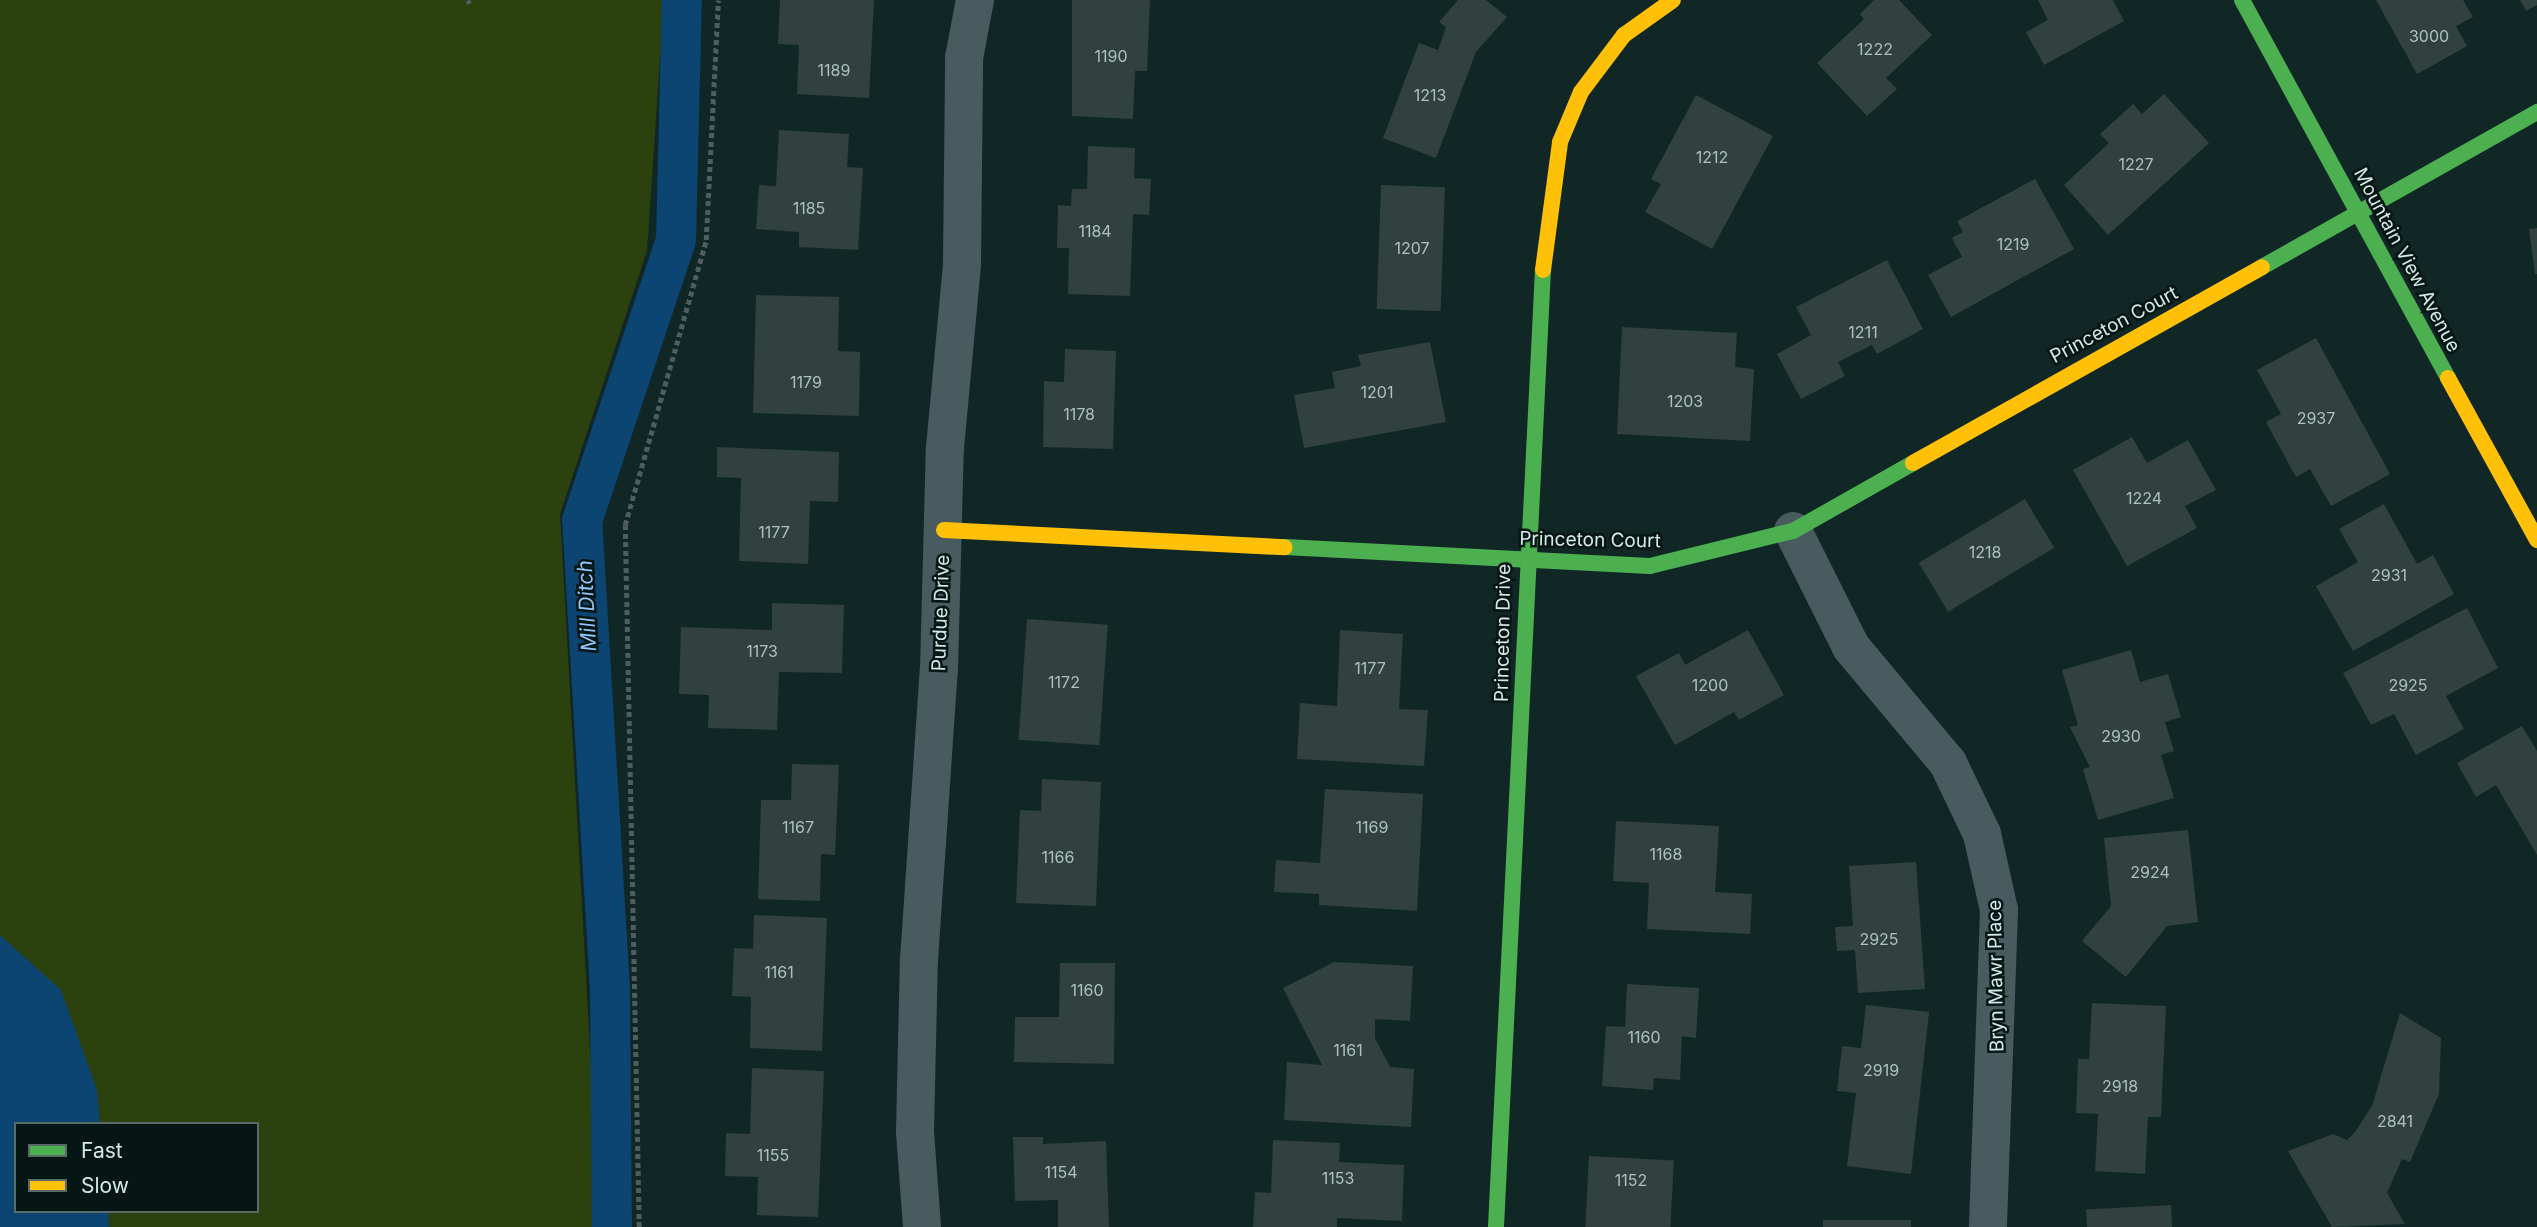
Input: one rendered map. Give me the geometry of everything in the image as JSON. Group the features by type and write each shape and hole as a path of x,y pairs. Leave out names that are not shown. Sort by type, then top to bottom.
{"street":[{"name":"Purdue Drive","path":"922,1227 915,1131 919,960 962,263 964,58 975,0"},
{"name":"Princeton Drive","path":"1496,1227 1528,627 1525,561 1539,300 1560,142 1581,92 1624,35 1673,0"},
{"name":"Mountain View Avenue","path":"2242,0 2537,540"},
{"name":"Princeton Court","path":"944,530 1650,566 1793,531 2537,112"},
{"name":"Bryn Mawr Place","path":"1793,531 1851,647 1948,764 1982,834 1999,910 1989,1227"}],"path":[{"path":"639,1227 625,525 706,240 718,0"}],"green space":[{"path":"0,0 664,0 647,251 560,514 600,1227 0,1227"}],"water":[{"path":"0,935 61,990 97,1090 100,1122 14,1122 14,1213 108,1213 109,1227 0,1227"}],"building":[{"path":"780,0 874,0 869,98 797,94 799,45 778,44"},
{"path":"1072,0 1150,0 1147,71 1135,71 1133,119 1072,116"},
{"path":"1458,0 1486,0 1507,17 1476,52 1436,158 1383,138 1419,43 1438,50 1446,27 1439,22"},
{"path":"1874,0 1899,0 1932,35 1886,78 1897,89 1867,116 1817,63 1864,19 1860,14"},
{"path":"2038,0 2113,0 2124,21 2044,65 2026,32 2048,20"},
{"path":"2376,0 2463,0 2473,17 2456,26 2467,46 2417,74"},
{"path":"2520,0 2537,0 2537,5 2526,11"},
{"path":"2164,94 2209,143 2108,235 2064,185 2109,143 2100,134 2133,104 2142,114"},
{"path":"1696,95 1773,136 1712,249 1645,212 1661,184 1651,179"},
{"path":"779,130 849,134 847,167 863,168 858,250 799,247 799,232 756,229 759,185 776,186"},
{"path":"1088,146 1135,148 1134,178 1151,179 1149,215 1133,214 1130,296 1068,294 1069,248 1057,248 1058,205 1071,206 1072,189 1087,189"},
{"path":"2035,179 2074,249 1951,317 1928,275 1962,257 1952,238 1963,232 1957,221"},
{"path":"1381,185 1445,187 1441,311 1377,309"},
{"path":"2537,228 2537,274 2535,274 2529,229"},
{"path":"1887,260 1923,329 1877,354 1872,345 1838,362 1845,376 1801,399 1777,354 1811,335 1796,307"},
{"path":"756,295 839,297 838,351 860,352 859,416 753,413"},
{"path":"1622,327 1737,333 1735,367 1754,369 1750,441 1617,434"},
{"path":"2316,338 2390,474 2331,506 2310,469 2296,477 2266,422 2281,414 2257,370"},
{"path":"1430,342 1446,422 1304,448 1294,395 1335,388 1332,372 1361,366 1358,355"},
{"path":"1065,349 1116,351 1113,449 1043,447 1044,381 1064,382"},
{"path":"2132,437 2147,463 2188,440 2216,490 2185,506 2197,528 2127,566 2073,470"},
{"path":"717,447 839,452 838,502 810,501 808,564 739,561 741,478 717,477"},
{"path":"2025,499 2054,548 1948,612 1919,563"},
{"path":"2384,504 2417,564 2433,555 2454,594 2353,651 2316,586 2358,562 2339,529"},
{"path":"772,603 844,605 842,673 779,672 777,730 708,728 709,695 679,694 681,627 772,630"},
{"path":"2467,608 2498,668 2446,696 2464,729 2416,755 2394,714 2371,725 2343,673"},
{"path":"1027,619 1108,625 1099,745 1019,740"},
{"path":"1340,630 1403,634 1399,709 1428,710 1424,766 1297,759 1300,703 1337,706"},
{"path":"1748,630 1784,695 1739,720 1734,712 1675,745 1636,676 1679,653 1685,665"},
{"path":"2131,650 2140,682 2168,674 2181,717 2165,722 2174,751 2161,755 2174,798 2098,820 2083,769 2090,767 2070,727 2078,725 2062,670"},
{"path":"2522,726 2537,751 2537,855 2496,785 2476,797 2457,763"},
{"path":"792,764 839,765 835,855 821,854 820,901 758,899 761,800 791,800"},
{"path":"1042,779 1101,782 1096,906 1016,903 1020,810 1041,811"},
{"path":"1325,789 1423,794 1417,911 1319,905 1319,894 1274,892 1276,860 1320,863"},
{"path":"1616,821 1719,826 1715,892 1752,894 1750,934 1647,929 1649,883 1613,881"},
{"path":"2188,830 2198,922 2167,926 2126,977 2082,941 2111,906 2104,838"},
{"path":"1916,862 1925,989 1858,993 1855,950 1837,951 1835,927 1853,926 1849,866"},
{"path":"754,915 827,918 822,1051 750,1048 751,997 732,996 734,948 753,949"},
{"path":"1334,962 1413,966 1410,1021 1375,1019 1375,1038 1390,1067 1414,1069 1411,1127 1284,1120 1287,1062 1322,1065 1283,988"},
{"path":"1060,963 1115,963 1114,1064 1014,1062 1015,1017 1059,1017"},
{"path":"1627,984 1699,988 1696,1038 1682,1036 1680,1080 1654,1078 1653,1090 1602,1086 1606,1026 1625,1027"},
{"path":"2092,1003 2166,1006 2161,1117 2148,1117 2145,1174 2095,1171 2098,1114 2076,1113 2078,1059 2089,1059"},
{"path":"1866,1005 1929,1012 1911,1174 1847,1166 1856,1093 1837,1091 1842,1046 1861,1048"},
{"path":"2400,1013 2441,1038 2439,1094 2410,1162 2402,1159 2387,1193 2405,1224 2332,1227 2288,1151 2333,1134 2347,1140 2355,1132 2372,1106"},
{"path":"752,1068 824,1071 818,1217 757,1215 758,1177 725,1176 726,1133 750,1134"},
{"path":"1013,1137 1043,1137 1043,1144 1106,1141 1109,1227 1058,1227 1058,1200 1015,1201"},
{"path":"1273,1140 1340,1143 1339,1162 1404,1165 1402,1221 1337,1218 1337,1227 1253,1227 1255,1192 1271,1193"},
{"path":"1589,1156 1674,1160 1670,1227 1585,1227"},
{"path":"2171,1205 2172,1227 2087,1227 2086,1209"},
{"path":"1823,1220 1911,1220 1911,1227 1823,1227"}],"waterway":[{"name":"Mill Ditch","path":"612,1227 610,989 582,521 676,240 682,0"}],"traffic: fast":[{"path":"2242,0 2448,378"},
{"path":"2262,267 2537,112"},
{"path":"1496,1227 1543,270"},
{"path":"1285,547 1650,566 1793,531 1913,463"}],"traffic: slow":[{"path":"1543,270 1560,142 1581,92 1624,35 1673,0"},
{"path":"1913,463 2262,267"},
{"path":"2448,378 2537,540"},
{"path":"944,530 1285,547"}]}
